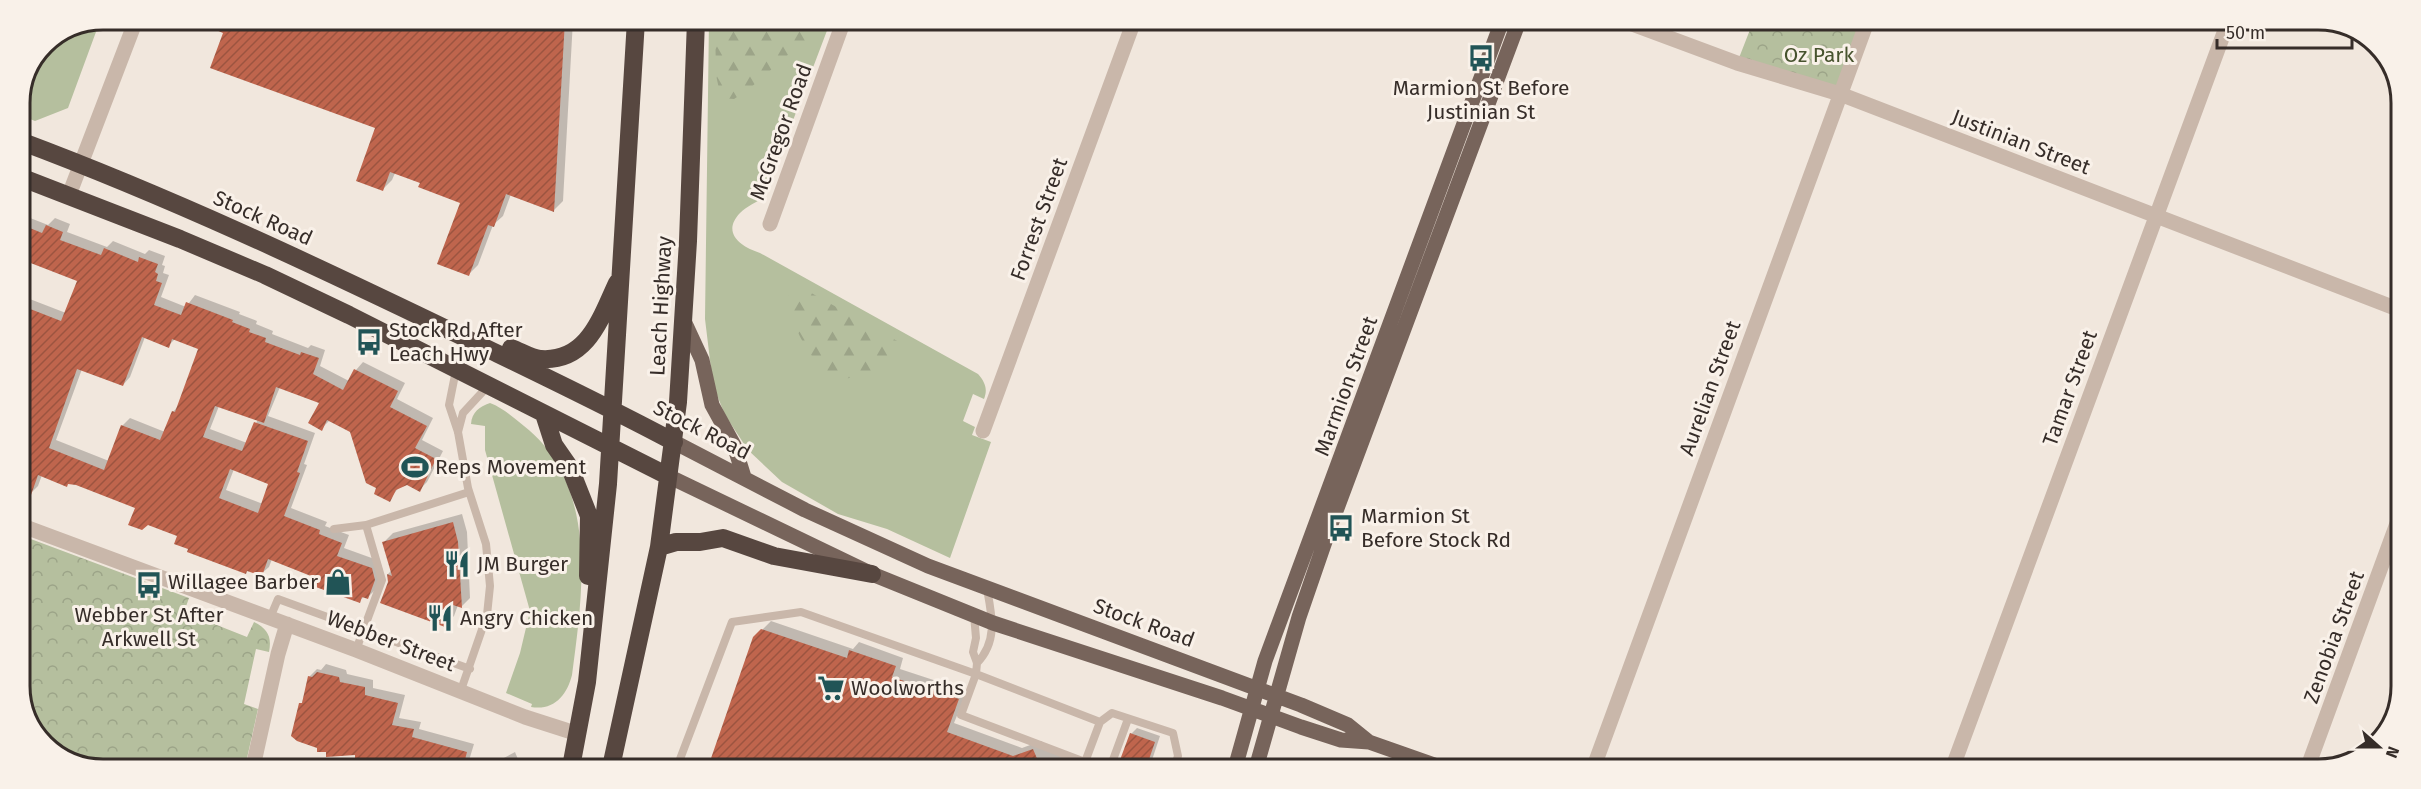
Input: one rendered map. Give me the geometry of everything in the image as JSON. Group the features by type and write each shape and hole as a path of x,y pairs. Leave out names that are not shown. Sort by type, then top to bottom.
{"highway":[{"name":"Leach Highway","path":"573,759 593,625 611,448 635,30"},
{"name":"Leach Highway","path":"613,759 659,547 674,442 683,319 696,30"},
{"name":"Stock Road","path":"30,145 256,238 614,410 674,442"},
{"name":"Stock Road","path":"30,181 265,275 350,315 668,476"},
{"path":"460,336 495,341 540,359 561,357 572,353 584,345 592,334 621,275"},
{"path":"544,414 554,445 570,468 589,516 588,581 593,625"},
{"path":"659,547 676,542 700,542 723,538 774,556 872,574"}],"main road":[{"name":"Marmion Street","path":"1237,759 1256,689 1499,30"},
{"name":"Marmion Street","path":"1259,759 1299,617 1330,526 1516,30"},
{"path":"683,319 702,360 712,405 734,446 744,477"},
{"name":"Stock Road","path":"674,442 805,510 886,548 987,589 1276,696 1348,725 1370,742"},
{"name":"Stock Road","path":"668,476 872,574 993,623 1341,740 1370,742 1418,759"}],"street":[{"path":"69,195 132,30"},
{"name":"McGregor Road","path":"770,224 840,30"},
{"name":"Forrest Street","path":"983,431 1131,30"},
{"name":"Justinian Street","path":"1648,30 1737,63 1840,94 2391,307"},
{"name":"Aurelian Street","path":"1597,759 1864,30"},
{"name":"Tamar Street","path":"1956,759 2225,30"},
{"name":"Webber Street","path":"30,529 356,650 525,717 578,734"},
{"name":"Zenobia Street","path":"2311,759 2391,540"},
{"path":"255,759 287,624"}],"lane":[{"path":"456,369 449,405 458,432 469,492 486,544 490,586 487,615 461,690"},
{"path":"458,432 463,413 488,386"},
{"path":"334,529 366,525 469,492"},
{"path":"356,650 382,580 366,525"},
{"path":"977,663 986,654 993,623 987,589"},
{"path":"270,618 278,599 470,669"},
{"path":"680,759 732,622 801,612 976,674 1100,722"},
{"path":"974,615 976,638 973,652 977,663 976,674 961,715 1071,759"},
{"path":"1088,759 1100,722 1112,713 1173,733 1177,759"},
{"path":"1113,759 1128,718"}],"green space":[{"path":"97,30 68,108 35,121 30,119 31,89 42,62 62,42 89,31"},
{"path":"709,30 827,30 764,197 740,213 732,227 733,233 746,247 978,374 986,389 984,399 973,394 963,421 975,427 972,435 991,442 950,558 887,529 838,514 782,482 748,450 725,415 713,385 705,319"},
{"path":"715,30 819,30 809,48 789,54 734,99 721,98 716,75"},
{"name":"Oz Park","path":"1750,30 1864,30 1840,94 1737,63"},
{"path":"788,280 899,342 895,351 871,374 833,381 799,335 790,309"},
{"path":"490,403 516,419 548,450 565,478 575,509 580,542 581,575 580,609 572,675 567,689 558,700 539,708 531,707 532,704 506,693 520,653 530,611 485,450 485,426 471,424 477,410"},
{"path":"30,539 189,598 184,612 247,637 254,622 263,628 270,642 269,652 256,649 244,704 258,709 247,759 103,759 84,757 62,747 40,723 31,700"}],"building":[{"path":"216,30 564,30 554,212 506,194 494,227 488,225 469,276 437,264 460,203 418,187 420,183 390,172 383,191 356,181 375,128 210,68 223,33"},
{"path":"46,225 63,232 60,240 101,255 104,248 138,262 139,257 158,264 155,272 158,274 156,281 162,283 154,305 181,315 186,302 233,320 232,322 250,329 249,332 266,338 265,342 300,355 301,352 319,358 313,374 343,390 354,369 398,391 390,407 427,426 415,448 436,459 420,492 407,485 396,490 390,502 374,494 376,488 366,483 350,432 327,420 322,431 308,423 319,403 276,387 264,423 215,406 203,437 242,451 254,422 308,441 297,472 300,473 284,516 320,530 319,534 342,543 337,556 372,568 375,580 368,599 362,597 360,603 313,586 316,578 268,559 262,576 247,571 246,574 187,552 188,549 174,544 177,536 148,525 142,530 128,525 135,508 76,485 68,484 67,487 38,475 30,495 30,309 61,321 77,281 30,263 30,228 42,233","holes":["142,337 169,348 172,339 198,349 175,412 172,411 160,440 121,425 104,470 49,448 77,369 123,386","230,469 268,484 258,513 219,498"]},
{"path":"453,522 458,542 462,608 453,605 445,627 380,603 388,582 387,574 392,576 382,542"},
{"name":"Woolworths","path":"761,629 847,658 849,650 896,666 892,677 959,699 947,732 1013,756 1033,749 1037,759 711,759 753,637"},
{"path":"317,672 339,677 340,682 365,687 365,695 398,703 392,725 414,729 412,737 467,752 465,759 355,759 355,755 326,757 326,752 317,752 317,748 297,741 291,736 308,676 312,677"},
{"path":"1130,733 1155,742 1149,759 1120,759"}],"place":[{"name":"Marmion St Before Justinian St","path":"1481,58"},
{"name":"Stock Rd After Leach Hwy","path":"369,342"},
{"name":"Reps Movement","path":"415,467"},
{"name":"Marmion St Before Stock Rd","path":"1341,528"},
{"name":"JM Burger","path":"457,564"},
{"name":"Willagee Barber","path":"338,582"},
{"name":"Webber St After Arkwell St","path":"149,585"},
{"name":"Angry Chicken","path":"440,618"},
{"name":"Woolworths","path":"831,688"}]}
